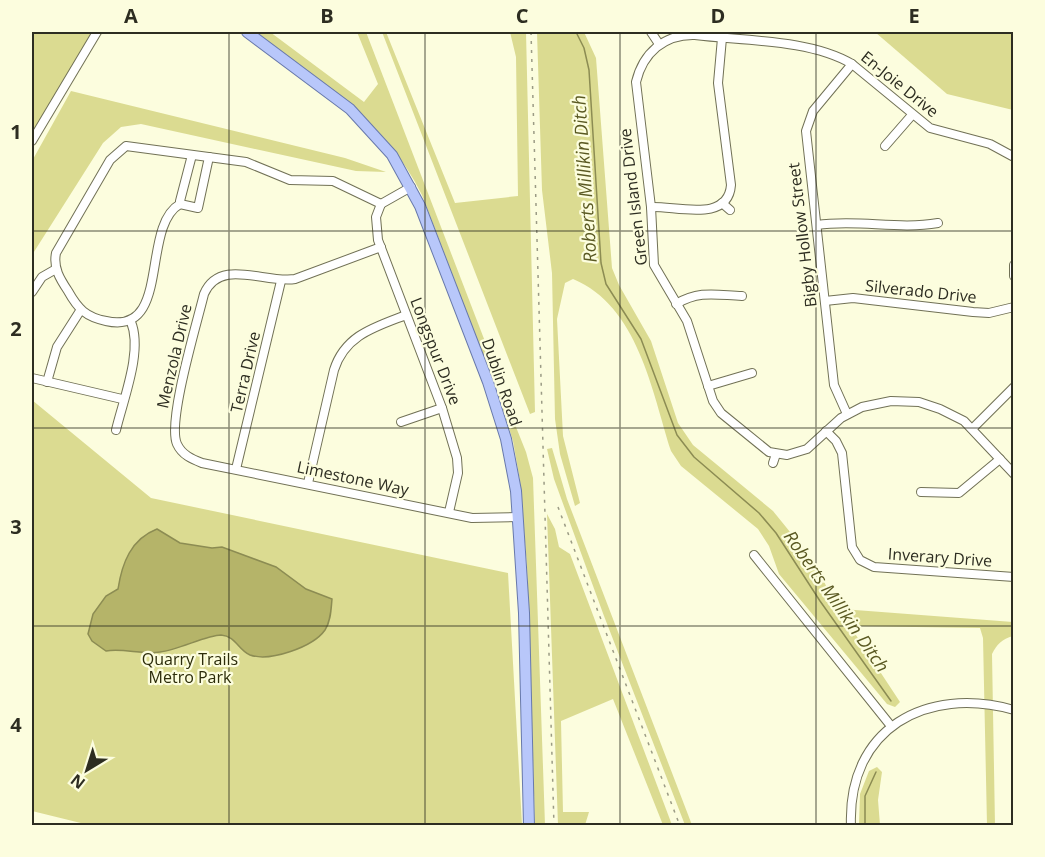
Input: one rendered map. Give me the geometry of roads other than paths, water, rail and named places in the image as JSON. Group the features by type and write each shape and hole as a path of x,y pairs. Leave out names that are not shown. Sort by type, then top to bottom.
{"main road":[{"name":"Dublin Road","path":"247,32 359,116 392,155 411,187 497,410 513,474 518,517 529,825"}],"street":[{"path":"32,141 97,32"},
{"path":"651,32 659,44"},
{"name":"En-Joie Drive","path":"659,44 689,35 812,48 838,55 930,128 990,144 1014,157"},
{"path":"651,207 710,210 722,203 728,196 731,185 718,83 722,38"},
{"name":"Green Island Drive","path":"659,44 646,57 636,82 651,207 654,265 691,331 713,401 722,413 775,459 801,452 826,431"},
{"name":"Bigby Hollow Street","path":"848,414 834,386 806,131 813,111 852,64"},
{"path":"885,146 912,115"},
{"path":"131,322 106,321 80,311 56,269 54,261 59,245 103,171 118,151 126,146 136,146 174,155 246,162 290,180 333,180 381,204 411,187"},
{"path":"180,204 192,155"},
{"path":"131,322 143,308 164,222 173,208 180,204 198,208 209,157"},
{"path":"722,203 730,210"},
{"name":"Longspur Drive","path":"381,204 376,217 381,247 442,408 458,466 449,512"},
{"path":"817,225 851,221 915,227 938,223"},
{"path":"281,281 310,276 381,247"},
{"path":"1014,265 1014,276"},
{"path":"32,292 42,277 56,269"},
{"name":"Menzola Drive","path":"183,454 177,444 174,422 208,285 226,273 281,281"},
{"name":"Terra Drive","path":"236,469 281,281"},
{"path":"676,304 692,295 742,296"},
{"name":"Silverado Drive","path":"825,301 853,298 989,313 1014,307"},
{"path":"47,382 57,347 80,311"},
{"path":"308,483 334,370 342,352 363,332 406,315"},
{"path":"116,430 135,351 135,335 131,322"},
{"path":"708,386 752,373"},
{"path":"32,378 122,399"},
{"path":"974,428 1014,387"},
{"path":"826,431 848,414 862,407 891,401 919,402 951,413 974,428 1014,474"},
{"path":"401,422 442,408"},
{"name":"Inverary Drive","path":"826,431 836,441 842,453 852,547 860,561 874,567 1014,577"},
{"name":"Limestone Way","path":"183,454 202,463 484,519 518,517"},
{"path":"921,492 959,494 1000,459"},
{"path":"754,555 891,726"},
{"path":"851,825 852,792 860,767 870,748 891,726 918,711 948,704 994,705 1014,710"}],"waterway":[{"name":"Roberts Millikin Ditch","path":"576,32 584,48 589,70 601,263 606,284 641,339 677,435 694,457 759,513 776,533 820,601 891,701"},
{"name":"Roberts Millikin Ditch","path":"865,826 865,796 876,772"}],"railway":[{"path":"531,32 554,826"},
{"path":"558,507 680,826"}],"park label":[{"name":"Quarry Trails Metro Park","path":"190,668"}]}
